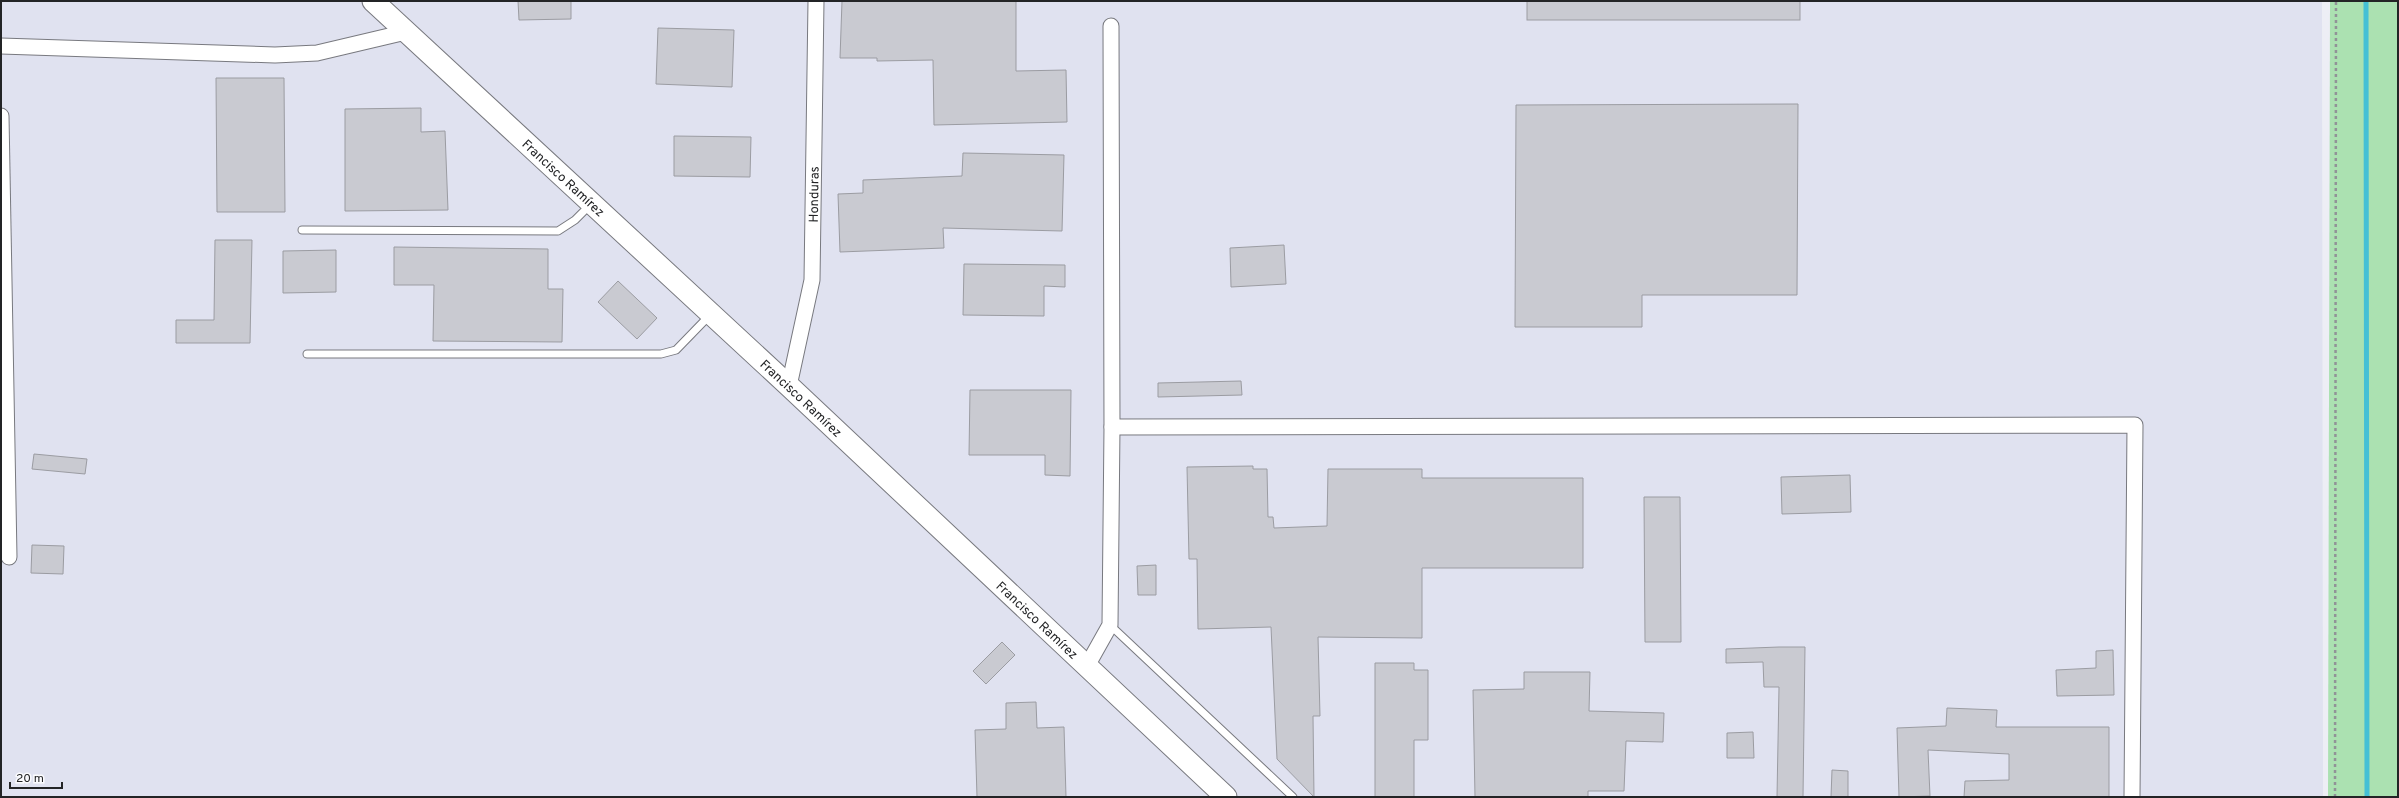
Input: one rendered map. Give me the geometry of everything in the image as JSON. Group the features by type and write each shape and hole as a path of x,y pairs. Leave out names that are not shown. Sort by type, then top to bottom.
{"street":[{"name":"Francisco Ramírez","path":"373,1 789,386 1226,797"},
{"name":"Honduras","path":"789,386 812,280 816,1"},
{"path":"1087,666 1110,625 1112,427 1111,26"},
{"path":"1,46 275,55 317,53 406,32"},
{"path":"1,116 9,557"},
{"path":"1112,427 2135,425 2132,797"}],"lane":[{"path":"302,230 558,232 575,220 591,203"},
{"path":"307,354 660,354 676,350 711,314"},
{"path":"1110,625 1293,797"}],"path":[{"path":"2335,797 2336,1"}],"shaded area":[{"path":"1,1 2322,1 2323,797 1,797"}],"green space":[{"path":"2330,1 2398,1 2398,797 2328,797"}],"building":[{"path":"518,1 571,1 571,19 519,20"},
{"path":"842,1 1016,1 1016,71 1066,70 1067,122 934,125 933,60 877,61 877,58 840,58"},
{"path":"1527,1 1800,1 1800,20 1527,20"},
{"path":"658,28 734,30 732,87 656,84"},
{"path":"216,78 284,78 285,212 217,212"},
{"path":"1798,104 1797,295 1642,295 1642,327 1515,327 1516,105"},
{"path":"421,108 421,132 445,131 448,210 345,211 345,109"},
{"path":"674,136 751,137 750,177 674,176"},
{"path":"963,153 1064,155 1062,231 943,228 944,248 840,252 838,194 863,193 863,180 962,176"},
{"path":"215,240 252,240 250,343 176,343 176,320 214,320"},
{"path":"1284,245 1286,284 1231,287 1230,248"},
{"path":"394,247 548,249 548,289 563,289 562,342 433,341 434,285 394,285"},
{"path":"336,250 336,292 283,293 283,251"},
{"path":"964,264 1065,265 1065,287 1044,286 1044,316 963,315"},
{"path":"618,281 657,318 637,339 598,302"},
{"path":"1241,381 1242,395 1158,397 1158,383"},
{"path":"970,390 1071,390 1070,476 1045,475 1045,455 969,455"},
{"path":"34,454 87,459 85,474 32,469"},
{"path":"1253,466 1253,469 1267,469 1268,517 1273,517 1274,528 1327,526 1328,469 1422,469 1422,478 1583,478 1583,568 1422,568 1422,638 1318,637 1320,716 1313,716 1314,797 1277,759 1271,627 1198,629 1197,559 1189,559 1187,467"},
{"path":"1850,475 1851,512 1782,514 1781,477"},
{"path":"1644,497 1680,497 1681,642 1645,642"},
{"path":"32,545 64,546 63,574 31,573"},
{"path":"1156,565 1156,595 1138,595 1137,566"},
{"path":"1002,642 1015,655 986,684 973,671"},
{"path":"1805,647 1803,797 1777,797 1779,687 1764,687 1763,662 1726,663 1726,649"},
{"path":"2113,650 2114,695 2057,696 2056,670 2096,668 2096,651"},
{"path":"1375,663 1414,663 1414,670 1428,670 1428,740 1414,740 1414,797 1375,797"},
{"path":"1524,672 1590,672 1589,711 1664,713 1663,742 1626,741 1624,791 1588,791 1588,797 1475,797 1473,690 1524,689"},
{"path":"1036,702 1037,728 1064,727 1066,797 977,797 975,730 1006,729 1006,703"},
{"path":"1947,708 1997,710 1996,727 2109,727 2109,797 1964,797 1965,781 2009,780 2009,754 1928,750 1930,796 1899,797 1897,728 1946,726"},
{"path":"1753,732 1754,758 1727,758 1727,733"},
{"path":"1832,770 1848,771 1848,797 1831,797"}],"waterway":[{"path":"2366,1 2367,797"}]}
